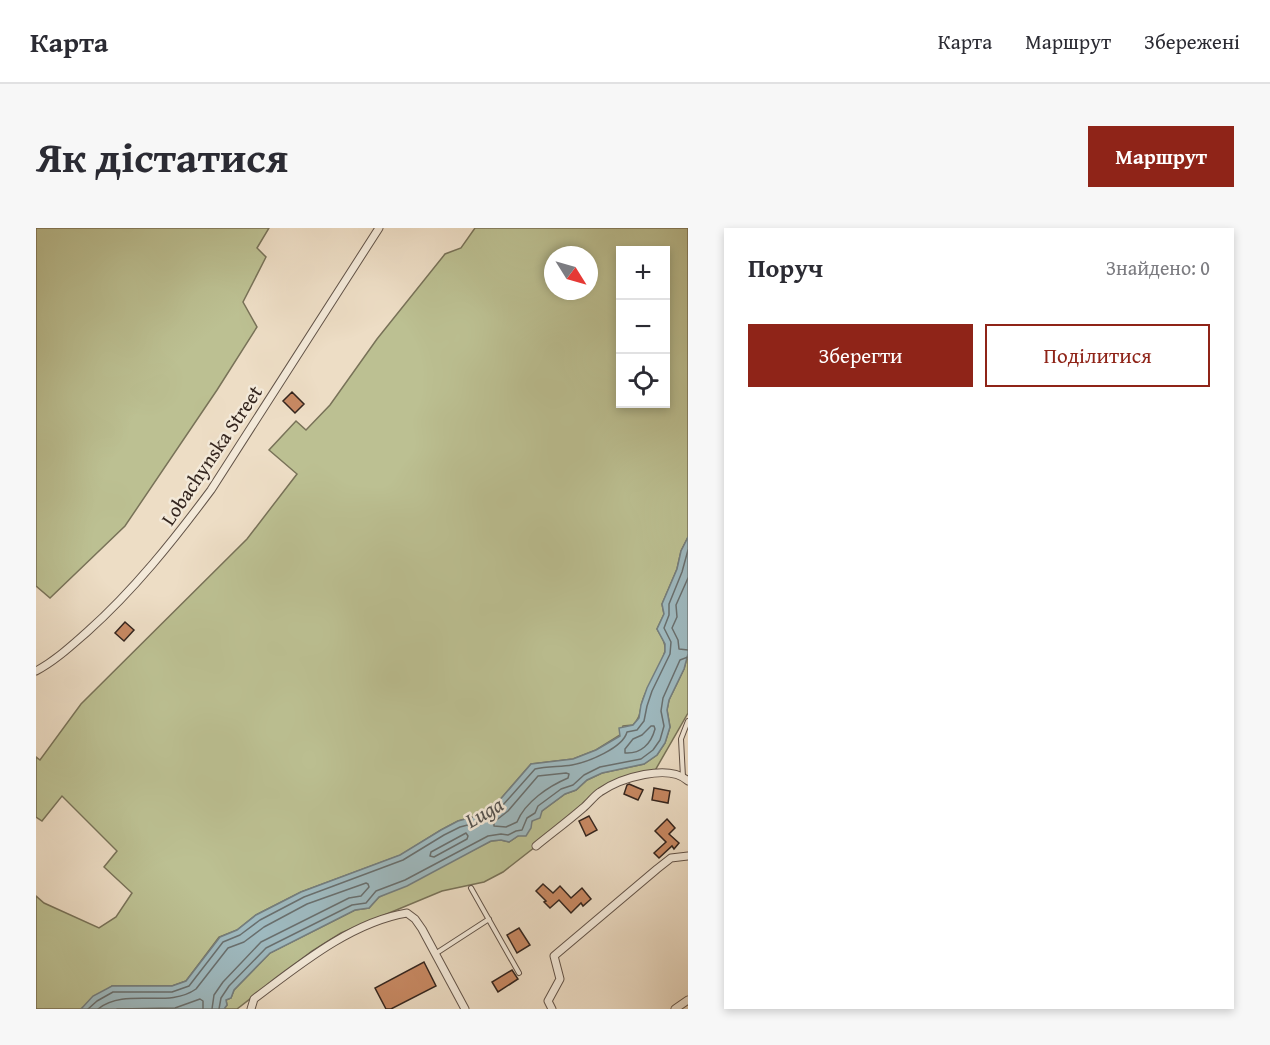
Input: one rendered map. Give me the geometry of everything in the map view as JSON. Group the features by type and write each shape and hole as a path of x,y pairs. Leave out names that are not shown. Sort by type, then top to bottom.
{"street":[{"name":"Lobachynska Street","path":"36,671 75,642 103,617 148,569 184,525 211,490 379,228"},
{"path":"536,846 601,792 617,783 637,776 670,772 686,779"},
{"path":"552,1009 548,1001 560,979 554,957 657,868 671,858 688,856"},
{"path":"251,1009 255,999 318,952 356,931 406,912 422,929 465,1009"},
{"path":"675,1009 688,1000"}],"lane":[{"path":"686,779 681,739 688,721"},
{"path":"471,888 519,973"},
{"path":"435,954 489,919"}],"green space":[{"path":"36,228 269,228 257,248 266,257 243,302 257,327 125,526 50,598 36,586"},
{"path":"475,228 688,228 688,537 662,604 664,614 657,629 664,642 665,651 643,699 638,719 633,725 623,726 620,735 596,750 573,759 531,764 498,802 480,815 458,821 401,855 301,892 256,915 237,930 219,937 186,981 172,986 112,986 81,1009 36,1009 36,896 44,903 99,928 116,917 132,893 104,867 117,851 62,796 42,821 36,817 36,757 40,760 81,704 247,539 297,474 269,450 296,421 306,430 330,405 377,339 445,254 461,248"},
{"path":"688,654 688,713 653,774 617,783 503,872 484,882 442,891 341,933 312,951 237,1009 224,1009 227,1005 226,1000 231,998 234,990 270,953 355,910 369,908 379,897 491,841 509,842 542,811 565,794 576,790 587,780 602,773 644,764 657,755 665,743 670,727 667,710 669,700 684,669"}],"water":[{"path":"688,537 688,654 684,669 669,700 667,710 670,727 665,743 657,755 644,764 602,773 587,780 576,790 565,794 542,811 540,818 532,821 526,836 518,836 509,842 491,841 407,886 379,897 369,908 355,910 270,953 234,990 231,998 226,1000 227,1005 224,1009 81,1009 93,996 112,986 172,986 186,981 220,937 237,930 256,915 301,892 400,855 458,821 480,815 498,802 531,764 573,759 596,750 620,736 619,728 633,725 639,718 647,688 665,652 665,644 657,629 664,614 662,604"}],"building":[{"path":"292,392 304,404 295,413 283,401"},
{"path":"125,622 134,630 124,641 115,633"},
{"path":"629,784 643,790 638,800 624,794"},
{"path":"654,788 670,791 668,803 652,800"},
{"path":"589,816 597,830 586,836 579,821"},
{"path":"667,819 675,828 669,834 679,843 659,858 654,853 666,842 655,831"},
{"path":"543,884 553,893 560,886 571,898 582,888 591,899 583,906 581,903 571,913 559,900 550,908 536,891"},
{"path":"519,928 530,945 517,953 507,935"},
{"path":"424,962 436,986 391,1009 386,1009 375,988"},
{"path":"512,970 518,979 498,992 492,982"}],"water label":[{"name":"Luga","path":"484,812"}]}
